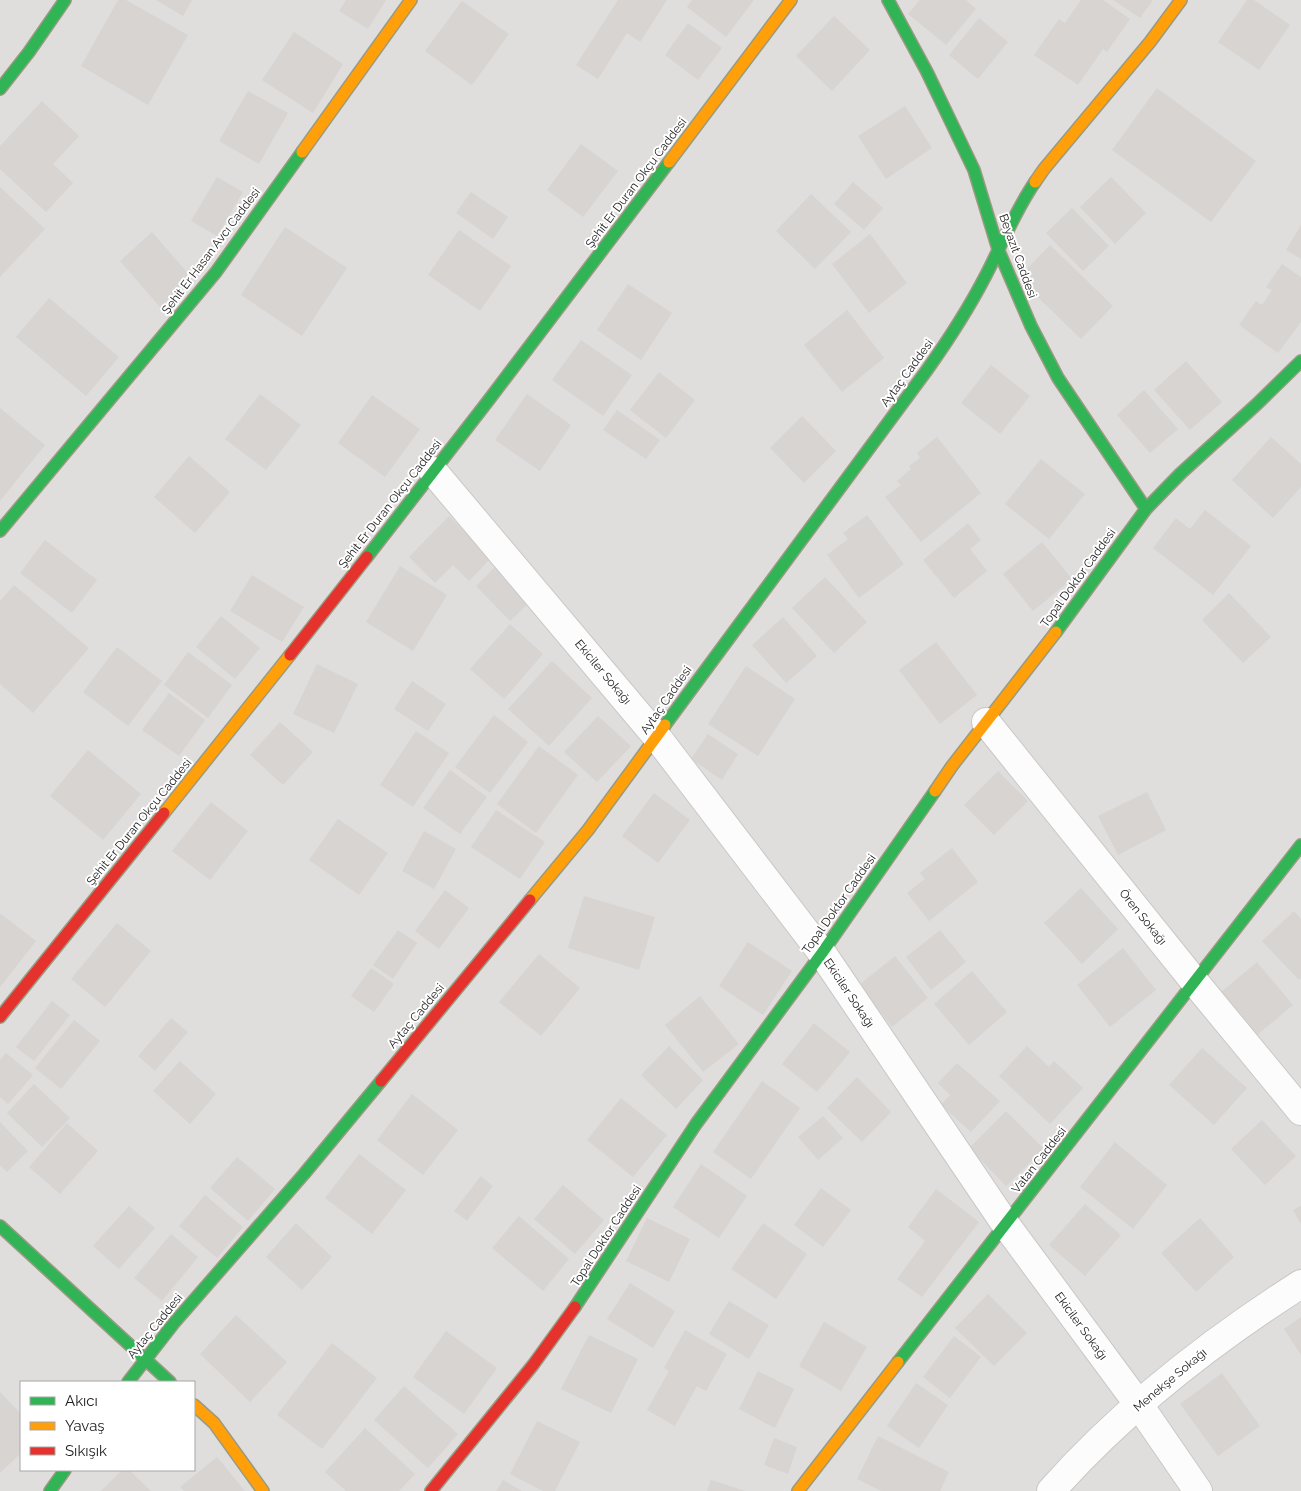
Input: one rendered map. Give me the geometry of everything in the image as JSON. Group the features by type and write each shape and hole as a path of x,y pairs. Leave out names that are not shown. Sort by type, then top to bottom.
{"street":[{"path":"0,89 29,52 65,0"},
{"name":"Şehit Er Hasan Avcı Caddesi","path":"0,531 216,272 411,0"},
{"name":"Şehit Er Duran Okçu Caddesi","path":"0,1017 261,693 433,471 791,0"},
{"name":"Beyazıt Caddesi","path":"888,0 927,72 974,170 998,249 1017,296 1058,378 1146,509"},
{"name":"Aytaç Caddesi","path":"129,1381 174,1322 251,1237 304,1174 575,845 657,737 711,660 927,370 958,324 1021,202 1044,169 1150,42 1181,0"},
{"name":"Topal Doktor Caddesi","path":"431,1491 532,1365 586,1292 696,1124 822,953 914,820 986,722 1036,660 1146,509 1180,474 1301,361"},
{"name":"Ekiciler Sokağı","path":"433,471 657,737 822,953 1006,1224 1139,1405 1198,1491"},
{"name":"Ören Sokağı","path":"986,722 1301,1111"},
{"name":"Vatan Caddesi","path":"798,1491 1301,845"},
{"path":"0,1226 169,1381"},
{"name":"Menekşe Sokağı","path":"1051,1491 1074,1466 1139,1405 1203,1351 1258,1311 1301,1284"},
{"path":"195,1406 214,1424 261,1488 274,1491"},
{"path":"50,1491 64,1471"}],"shaded area":[{"path":"0,0 1301,0 1301,1491 0,1491"}],"building":[{"path":"118,0 126,0 188,35 148,105 81,66"},
{"path":"156,0 192,0 183,16"},
{"path":"346,0 386,0 368,29 339,11"},
{"path":"618,0 667,0 640,42 627,33 598,79 576,65"},
{"path":"692,0 754,0 726,37 687,7"},
{"path":"920,0 966,0 976,9 946,45 908,14"},
{"path":"1081,0 1103,0 1130,19 1107,52 1103,49 1078,85 1034,55 1059,19 1065,23"},
{"path":"1113,0 1153,0 1140,18"},
{"path":"1247,0 1254,0 1290,25 1259,70 1218,42"},
{"path":"462,1 509,34 472,85 425,51"},
{"path":"834,16 870,50 832,91 796,56"},
{"path":"979,18 1008,42 978,79 949,55"},
{"path":"688,23 722,48 698,80 665,55"},
{"path":"294,32 343,64 313,113 262,80"},
{"path":"1157,88 1256,161 1211,222 1112,150"},
{"path":"248,91 288,113 259,164 219,141"},
{"path":"42,101 79,136 53,164 73,183 46,212 0,169 0,146"},
{"path":"905,106 932,148 886,179 858,136"},
{"path":"581,144 618,171 583,217 547,190"},
{"path":"217,177 243,192 217,236 191,221"},
{"path":"1111,177 1146,213 1115,244 1080,207"},
{"path":"853,182 883,208 864,230 834,204"},
{"path":"0,187 45,229 0,277"},
{"path":"471,192 508,217 493,239 456,213"},
{"path":"811,194 851,232 815,269 776,231"},
{"path":"1072,208 1109,246 1083,271 1046,233"},
{"path":"1301,225 1301,259 1286,250"},
{"path":"285,227 347,268 302,336 241,295"},
{"path":"459,230 511,266 480,311 428,275"},
{"path":"152,232 192,278 160,307 120,261"},
{"path":"870,234 907,283 869,313 832,264"},
{"path":"1050,245 1113,306 1081,339 1018,278"},
{"path":"1282,264 1301,277 1301,322 1278,353 1239,325 1256,301 1262,305 1272,290 1266,287"},
{"path":"628,284 672,313 641,360 597,330"},
{"path":"49,298 119,357 86,396 16,337"},
{"path":"847,310 884,358 842,392 804,345"},
{"path":"581,340 632,375 603,416 552,380"},
{"path":"1186,361 1222,402 1190,430 1154,390"},
{"path":"991,365 1030,396 1000,434 961,403"},
{"path":"659,372 695,400 666,438 630,410"},
{"path":"1144,390 1178,429 1150,453 1117,415"},
{"path":"260,394 301,425 266,470 225,439"},
{"path":"527,394 571,425 540,471 495,440"},
{"path":"372,395 420,429 385,477 338,443"},
{"path":"0,408 45,445 0,501"},
{"path":"617,410 660,440 646,459 603,430"},
{"path":"802,416 836,451 804,483 770,448"},
{"path":"937,437 981,493 921,542 885,497 901,485 897,481 911,469 909,466 920,458 917,453"},
{"path":"1271,437 1301,464 1301,487 1273,518 1232,480"},
{"path":"189,456 230,492 195,533 154,497"},
{"path":"1041,459 1085,494 1049,539 1005,504"},
{"path":"1205,510 1251,546 1213,595 1153,548 1176,518 1190,529"},
{"path":"867,515 904,564 859,598 827,555 848,539 843,533"},
{"path":"449,516 491,558 469,581 453,565 435,583 409,557"},
{"path":"968,523 981,540 970,549 987,571 954,598 923,560"},
{"path":"45,540 97,580 72,613 20,573"},
{"path":"1042,542 1072,579 1033,611 1003,574"},
{"path":"400,566 447,595 413,651 366,622"},
{"path":"496,566 530,602 510,621 476,586"},
{"path":"252,575 304,607 282,642 230,611"},
{"path":"825,577 867,622 834,653 792,608"},
{"path":"14,585 89,648 33,713 0,684 0,601"},
{"path":"1229,593 1271,637 1243,663 1202,620"},
{"path":"221,616 260,648 235,679 196,647"},
{"path":"783,617 817,656 786,683 752,645"},
{"path":"510,624 543,654 504,699 470,669"},
{"path":"936,642 977,695 940,724 899,670"},
{"path":"117,647 162,681 128,726 83,692"},
{"path":"188,652 232,685 208,718 164,685"},
{"path":"552,661 592,698 549,746 508,709"},
{"path":"317,664 358,684 334,733 293,714"},
{"path":"746,666 795,699 758,756 708,724"},
{"path":"412,681 446,704 428,731 394,709"},
{"path":"169,693 205,720 179,756 142,730"},
{"path":"494,715 528,742 490,793 455,767"},
{"path":"598,716 631,746 597,782 564,752"},
{"path":"280,722 313,752 283,785 250,755"},
{"path":"416,731 449,753 413,807 380,785"},
{"path":"708,734 738,754 722,780 691,759"},
{"path":"539,746 578,775 536,833 497,804"},
{"path":"88,750 141,794 103,840 50,796"},
{"path":"450,770 487,797 460,834 423,808"},
{"path":"998,771 1028,801 994,835 964,805"},
{"path":"1147,792 1166,830 1118,855 1098,816"},
{"path":"654,793 690,820 658,863 622,836"},
{"path":"211,802 248,831 210,880 172,851"},
{"path":"496,810 545,842 520,879 471,847"},
{"path":"338,819 388,853 359,895 309,860"},
{"path":"424,831 456,849 434,889 402,871"},
{"path":"952,848 978,882 929,921 907,893 925,879 920,873"},
{"path":"1081,888 1118,929 1082,964 1044,923"},
{"path":"445,890 469,908 439,949 415,931"},
{"path":"584,896 655,917 639,970 568,948"},
{"path":"1294,911 1301,919 1301,978 1299,980 1262,941"},
{"path":"0,915 36,941 0,987"},
{"path":"117,923 151,951 105,1007 71,979"},
{"path":"398,930 417,943 393,979 373,965"},
{"path":"940,930 966,962 931,990 906,957"},
{"path":"748,942 792,971 763,1015 719,986"},
{"path":"1123,948 1156,990 1110,1027 1077,985"},
{"path":"539,954 580,988 541,1036 499,1002"},
{"path":"895,956 928,998 892,1027 859,985"},
{"path":"1257,962 1293,1005 1256,1036 1220,993"},
{"path":"371,968 394,984 374,1012 351,996"},
{"path":"972,971 1007,1012 969,1045 934,1004"},
{"path":"700,996 739,1044 703,1072 665,1025"},
{"path":"52,1001 70,1015 34,1061 16,1047"},
{"path":"171,1018 188,1032 155,1071 138,1056"},
{"path":"74,1020 100,1041 61,1089 35,1068"},
{"path":"814,1023 850,1052 817,1092 782,1064"},
{"path":"669,1046 703,1080 676,1109 641,1075"},
{"path":"1027,1046 1049,1067 1054,1061 1083,1088 1050,1124 999,1076"},
{"path":"1202,1048 1247,1088 1214,1125 1169,1085"},
{"path":"6,1053 33,1075 8,1104 0,1097 0,1060"},
{"path":"180,1061 216,1094 190,1124 153,1091"},
{"path":"957,1063 1000,1101 971,1132 941,1105 950,1095 938,1083"},
{"path":"857,1077 891,1112 862,1142 827,1108"},
{"path":"762,1081 800,1108 751,1179 713,1152"},
{"path":"34,1084 70,1118 42,1147 7,1113"},
{"path":"412,1094 458,1130 423,1175 377,1140"},
{"path":"621,1098 667,1135 633,1177 587,1140"},
{"path":"1006,1111 1044,1149 1006,1186 969,1148"},
{"path":"823,1116 843,1138 818,1160 798,1137"},
{"path":"1262,1120 1296,1156 1265,1185 1231,1149"},
{"path":"0,1122 28,1151 7,1172 0,1165"},
{"path":"67,1123 98,1151 60,1194 29,1167"},
{"path":"1115,1142 1167,1185 1133,1229 1080,1187"},
{"path":"359,1154 406,1190 372,1234 325,1198"},
{"path":"237,1157 275,1189 248,1221 210,1188"},
{"path":"701,1164 747,1196 719,1238 673,1207"},
{"path":"481,1176 493,1186 467,1221 454,1211"},
{"path":"563,1185 604,1220 575,1254 534,1219"},
{"path":"821,1188 851,1210 823,1247 794,1225"},
{"path":"936,1189 979,1222 922,1297 897,1279 925,1241 908,1227"},
{"path":"205,1195 243,1227 217,1258 179,1226"},
{"path":"1085,1204 1121,1235 1085,1276 1049,1245"},
{"path":"129,1206 155,1228 119,1269 93,1246"},
{"path":"1301,1206 1301,1224 1293,1210"},
{"path":"519,1216 569,1259 543,1291 492,1248"},
{"path":"647,1218 690,1239 669,1282 626,1261"},
{"path":"1200,1218 1234,1257 1196,1292 1161,1253"},
{"path":"296,1223 332,1257 302,1290 266,1257"},
{"path":"763,1223 807,1254 776,1299 731,1269"},
{"path":"171,1234 198,1257 162,1301 134,1278"},
{"path":"630,1283 675,1311 653,1348 607,1319"},
{"path":"988,1294 1027,1333 994,1366 955,1328"},
{"path":"729,1301 769,1325 749,1359 709,1334"},
{"path":"236,1315 287,1362 250,1402 200,1354"},
{"path":"1301,1317 1301,1355 1284,1329"},
{"path":"824,1322 867,1347 841,1391 799,1366"},
{"path":"685,1330 727,1354 706,1391 697,1386 675,1426 647,1410 669,1371 664,1368"},
{"path":"446,1331 497,1368 464,1414 413,1377"},
{"path":"589,1335 638,1359 611,1413 561,1389"},
{"path":"954,1336 981,1357 950,1398 923,1377"},
{"path":"332,1343 377,1378 322,1449 277,1415"},
{"path":"758,1371 794,1389 775,1428 739,1409"},
{"path":"1222,1373 1260,1426 1218,1456 1180,1404"},
{"path":"916,1383 948,1405 919,1448 887,1426"},
{"path":"404,1386 458,1434 428,1468 374,1420"},
{"path":"0,1392 20,1413 20,1454 0,1473"},
{"path":"537,1421 580,1442 555,1491 543,1491 510,1474"},
{"path":"365,1428 415,1474 399,1491 346,1491 325,1472"},
{"path":"878,1436 949,1472 940,1491 881,1491 857,1479"},
{"path":"774,1438 797,1447 788,1474 764,1465"},
{"path":"217,1457 245,1491 184,1491 180,1487"},
{"path":"121,1471 130,1471 151,1491 101,1491"},
{"path":"503,1480 522,1491 496,1491"},
{"path":"711,1480 745,1491 707,1491"}],"traffic: fast":[{"path":"0,89 29,52 65,0"},
{"path":"888,0 927,72 974,170 998,249 1031,326 1058,378 1146,509"},
{"path":"0,531 216,272 302,152"},
{"path":"367,557 669,162"},
{"path":"665,725 943,347 966,311 1015,216 1035,182"},
{"path":"1056,632 1146,509 1180,474 1301,361"},
{"path":"575,1307 696,1124 822,953 935,791"},
{"path":"898,1362 1301,845"},
{"path":"129,1381 174,1323 304,1174 381,1081"},
{"path":"0,1226 169,1381"},
{"path":"50,1491 64,1471"}],"traffic: slow":[{"path":"302,152 411,0"},
{"path":"669,162 791,0"},
{"path":"1035,182 1150,42 1181,0"},
{"path":"935,791 952,766 1056,632"},
{"path":"164,813 290,655"},
{"path":"530,900 588,830 665,725"},
{"path":"798,1491 898,1362"},
{"path":"195,1406 214,1423 263,1491"}],"traffic: jam":[{"path":"290,655 367,557"},
{"path":"0,1017 164,813"},
{"path":"381,1081 530,900"},
{"path":"431,1491 533,1365 575,1307"}]}
